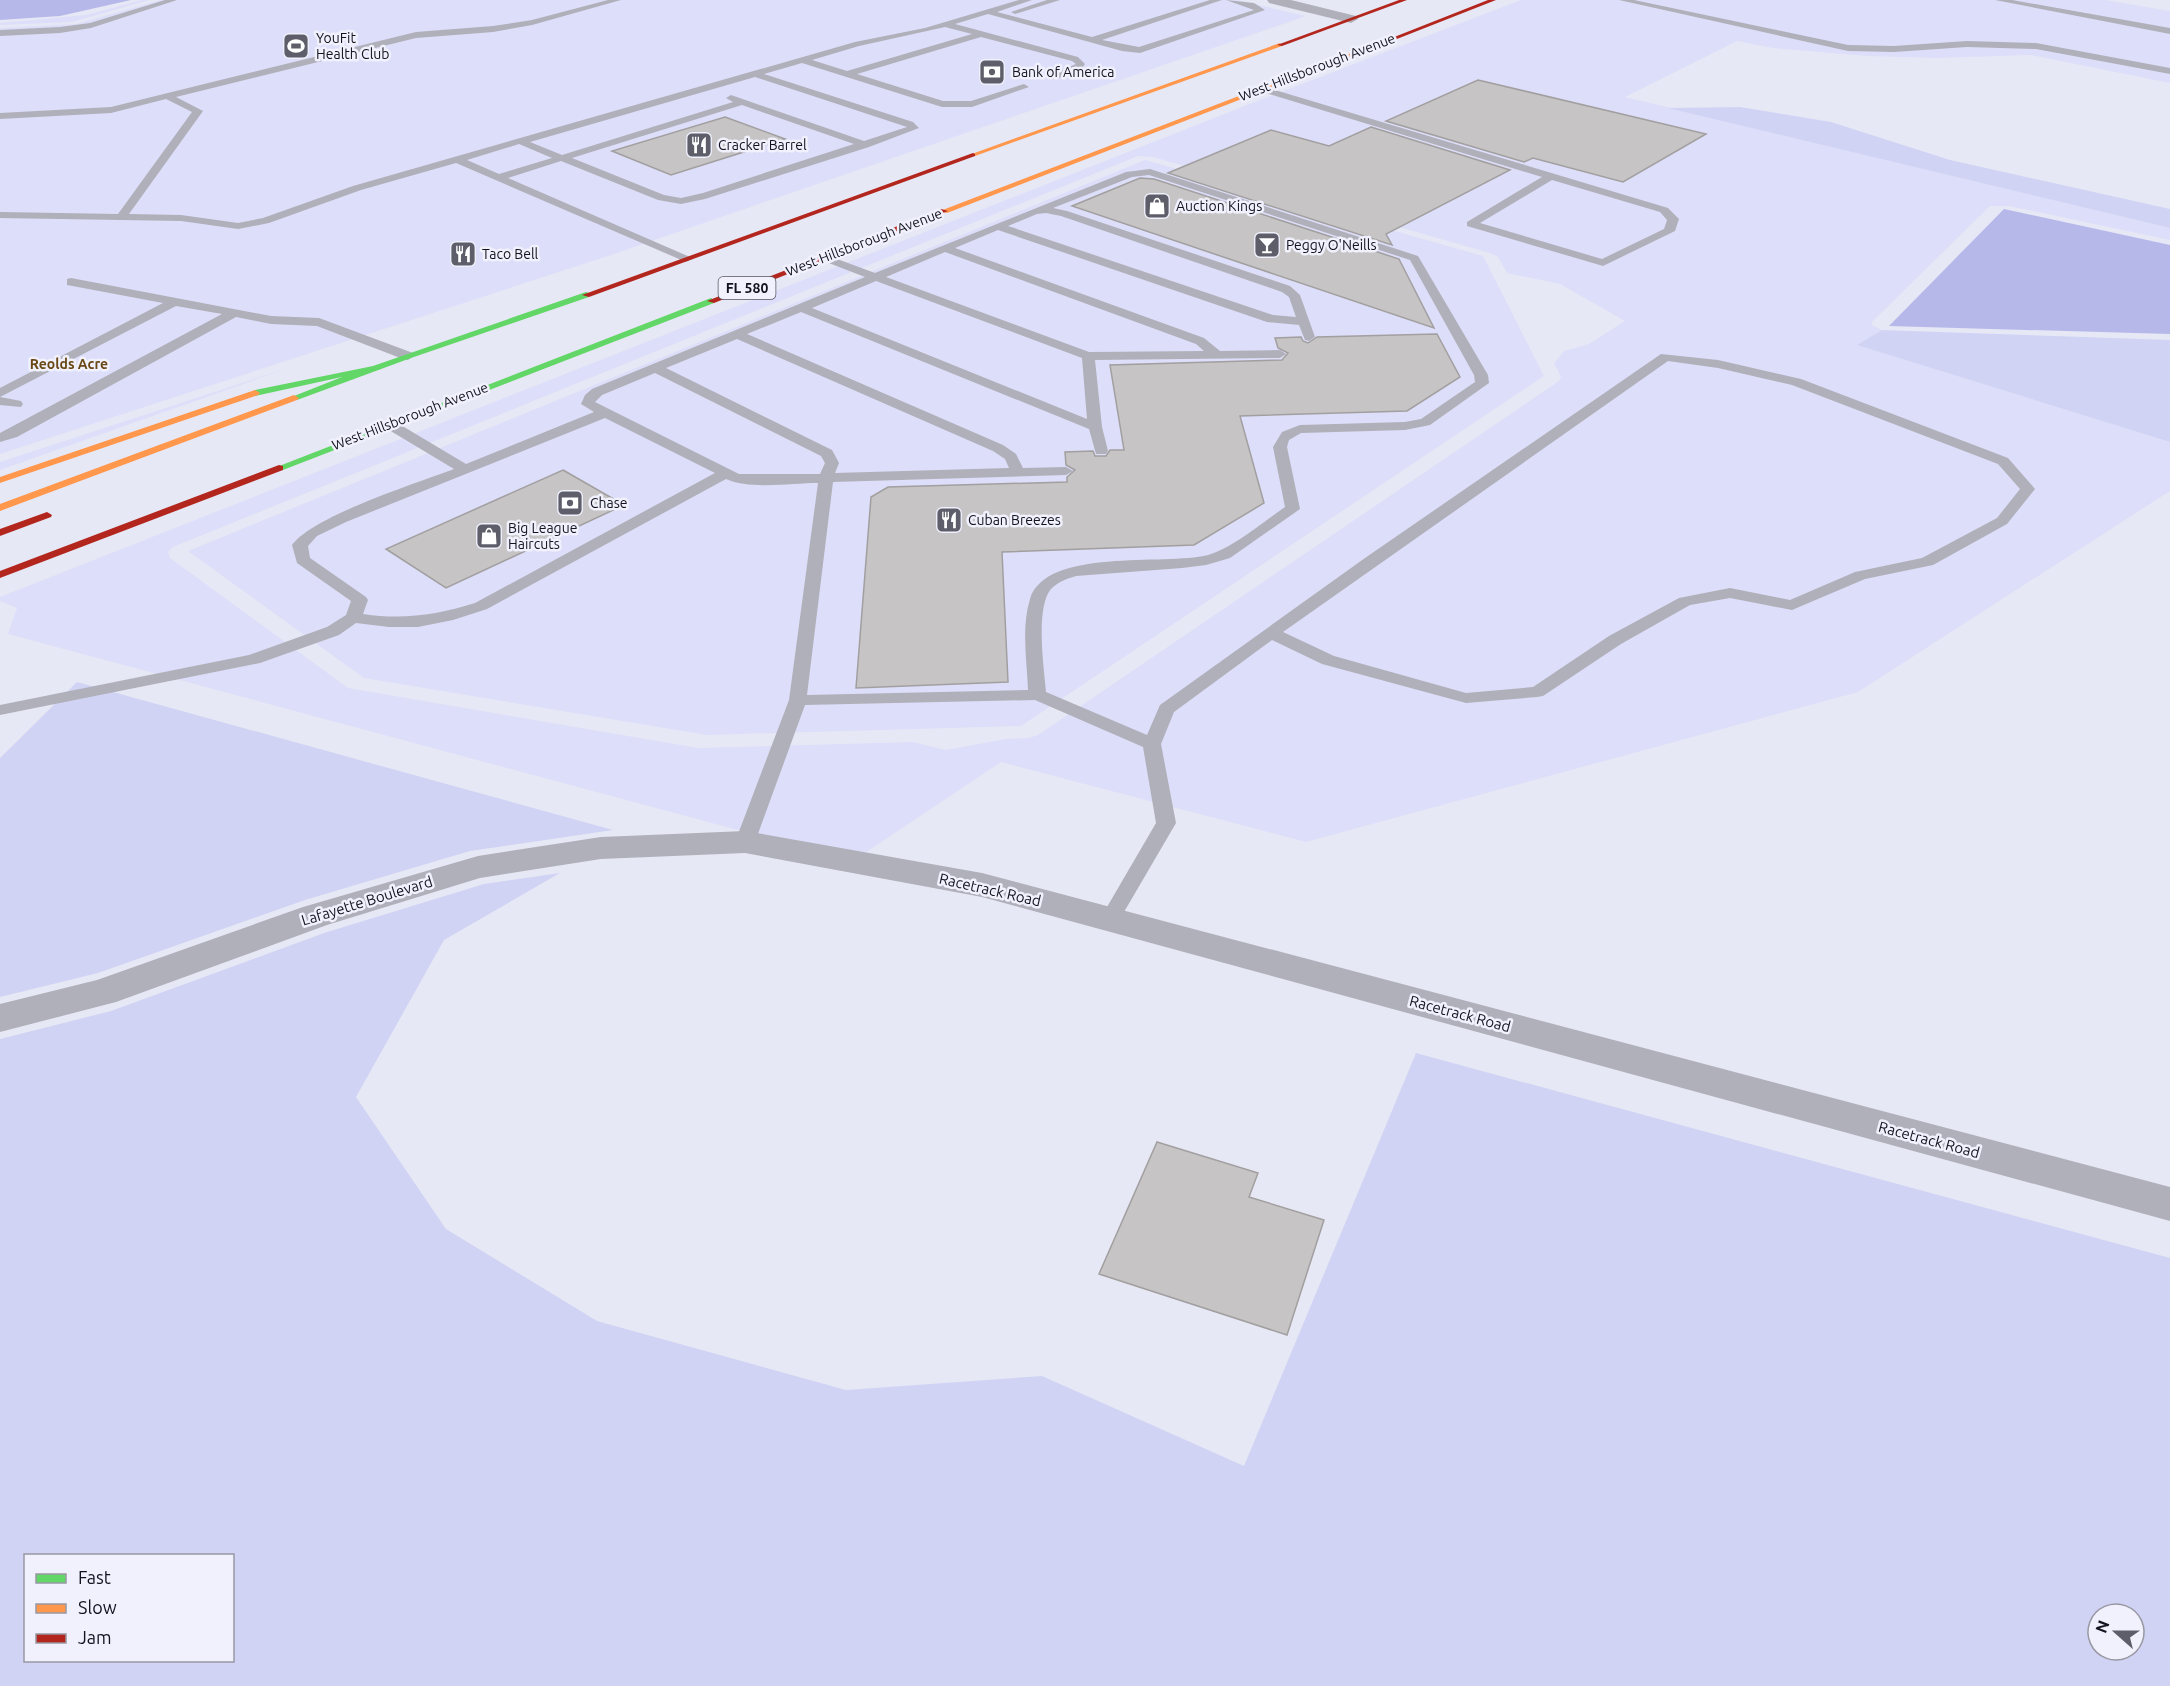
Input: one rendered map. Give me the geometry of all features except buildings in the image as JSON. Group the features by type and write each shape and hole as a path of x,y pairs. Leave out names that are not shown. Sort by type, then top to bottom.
{"main road":[{"path":"0,508 408,356 573,300 1074,119 1356,25 1404,0"},
{"name":"West Hillsborough Avenue","path":"0,575 1493,0"},
{"path":"1375,45 1385,27"},
{"path":"1121,142 1161,112"},
{"path":"1064,138 1074,119"},
{"path":"825,258 831,241"},
{"path":"493,342 573,300"},
{"path":"0,480 249,394 380,367"},
{"path":"0,533 55,512"},
{"path":"0,560 77,545"}],"street":[{"path":"1274,0 1356,25"},
{"name":"Racetrack Road","path":"746,842 982,885 2170,1204"},
{"name":"Lafayette Boulevard","path":"0,1018 103,992 315,916 478,867 601,848 746,842"}],"lane":[{"path":"0,33 91,25 173,0"},
{"path":"0,117 111,110 416,35 523,24 617,0"},
{"path":"0,215 181,218 238,226 282,216 357,188 802,60 858,44 947,25 1028,0"},
{"path":"1004,16 1056,0"},
{"path":"1093,40 1218,0"},
{"path":"989,12 1132,50 1147,49 1260,10 1251,5 1230,0"},
{"path":"1623,0 1848,48 1894,49 1967,44 2036,46 2170,70"},
{"path":"1999,0 2170,31"},
{"path":"947,25 1075,59 1081,64 1078,68 1054,77"},
{"path":"848,74 981,34"},
{"path":"802,60 942,104 972,104 1024,87"},
{"path":"522,142 662,198 681,201 705,196 914,128 910,124 756,74"},
{"path":"704,89 865,145"},
{"path":"1262,89 1664,210 1673,219 1670,231 1603,263 1471,224 1551,176"},
{"path":"122,216 198,111 166,96"},
{"path":"500,177 743,102"},
{"path":"459,160 686,259"},
{"path":"1037,695 1034,622 1042,590 1053,579 1088,569 1212,561 1293,509 1281,447 1281,441 1287,433 1300,429 1406,426 1425,422 1482,383 1477,367 1414,258 1150,172 1130,174 874,276 597,392 590,398 588,404 736,478 759,480 1066,471"},
{"path":"1035,211 1063,213 1286,289 1294,296 1309,337"},
{"path":"997,226 1271,319 1305,322"},
{"path":"943,248 1200,340 1217,355"},
{"path":"825,258 1088,356 1280,354"},
{"path":"71,282 271,320 319,322 408,356"},
{"path":"0,393 174,302"},
{"path":"800,307 1095,426"},
{"path":"0,438 12,434 47,411 175,341 234,313"},
{"path":"119,330 143,335"},
{"path":"736,334 998,448 1011,457 1018,472"},
{"path":"88,347 112,352"},
{"path":"1088,356 1095,426 1101,450"},
{"path":"1110,920 1166,823 1152,744 1166,709 1271,633 1666,357 1718,364 1796,382 2003,461 2028,489 2002,520 1927,562 1861,576 1792,605 1730,593 1685,601 1615,640 1537,692 1466,698 1328,660 1271,633"},
{"path":"60,362 85,366"},
{"path":"656,368 827,453 832,463 826,478 798,700 746,842"},
{"path":"27,379 51,384"},
{"path":"0,401 15,404"},
{"path":"0,710 254,659 333,631 353,618 360,600 303,560 300,545 312,533 340,519 605,413"},
{"path":"389,424 465,469"},
{"path":"353,618 388,624 413,624 439,620 481,606 726,473"},
{"path":"798,700 1037,695 1152,744"}],"shaded area":[{"path":"0,0 131,0 60,16 0,20"},
{"path":"149,0 72,22 0,25 0,23 86,15"},
{"path":"161,0 1237,0 1306,16 608,256 0,454 0,28 76,24"},
{"path":"1521,0 2105,0 2170,11 2170,83 2031,55 1936,58 1867,56 1773,48 1737,41 1625,97 2170,228 2170,240 2009,206 1990,206 1872,322 1872,325 1882,330 1858,345 2170,442 2170,491 1858,692 1306,842 1001,762 853,861 8,634 17,608 0,601 0,597 1247,105","holes":["1138,156 1153,157 1490,253 1498,257 1507,273 1560,284 1625,321 1589,344 1564,351 1554,363 1561,377 1559,381 1038,735 1029,738 1006,739 946,750 913,742 698,748 348,688 170,558 168,552 173,547"]},
{"path":"1740,107 1831,122 1950,160 2170,209 2170,228 1668,108"},
{"path":"1145,160 1483,256 1544,376 1021,726 707,735 364,678 188,551"},
{"path":"2004,209 2170,245 2170,334 1889,326"},
{"path":"1882,330 2170,340 2170,442 1857,345"},
{"path":"291,367 0,470 0,462"},
{"path":"77,682 613,830 470,851 305,900 98,973 0,997 0,758"},
{"path":"560,873 444,940 356,1097 446,1229 597,1321 846,1390 1042,1376 1244,1466 1416,1053 2170,1258 2170,1686 0,1686 0,1039 111,1011 324,933 484,884"}],"traffic: fast":[{"path":"294,398 586,295"},
{"path":"279,468 711,301"},
{"path":"255,393 372,368"}],"traffic: slow":[{"path":"973,155 1280,45"},
{"path":"944,211 1377,45"},
{"path":"0,480 255,393"},
{"path":"0,508 294,398"}],"traffic: jam":[{"path":"1280,45 1404,0"},
{"path":"1377,45 1493,0"},
{"path":"586,295 973,155"},
{"path":"711,301 944,211"},
{"path":"0,575 279,468"},
{"path":"0,533 47,515"}],"place":[{"name":"YouFit Health Club","path":"296,46"},
{"name":"Bank of America","path":"992,72"},
{"name":"Cracker Barrel","path":"699,145"},
{"name":"Auction Kings","path":"1157,206"},
{"name":"Peggy O'Neills","path":"1267,245"},
{"name":"Taco Bell","path":"463,254"},
{"name":"Chase","path":"570,503"},
{"name":"Cuban Breezes","path":"949,520"},
{"name":"Big League Haircuts","path":"489,536"}],"district":[{"name":"Reolds Acre","path":"69,364"}]}
